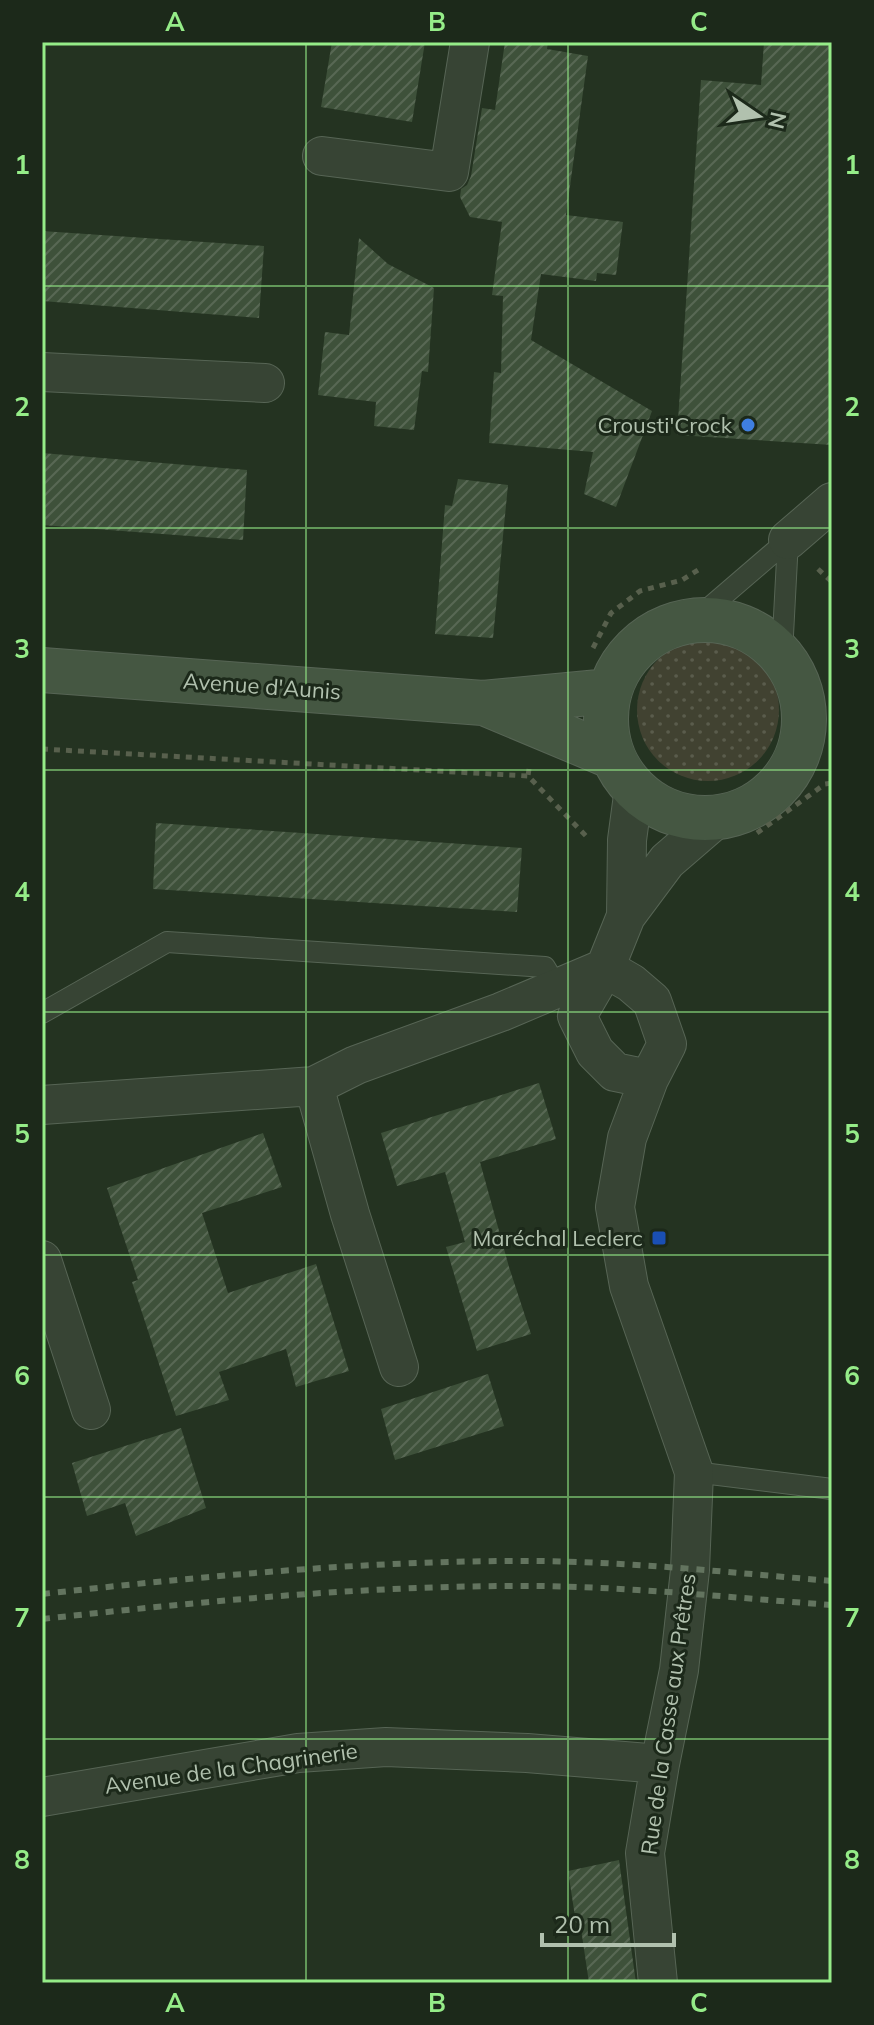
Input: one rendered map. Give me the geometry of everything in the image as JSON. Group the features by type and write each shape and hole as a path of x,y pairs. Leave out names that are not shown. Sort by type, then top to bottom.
{"main road":[{"path":"715,619 752,631 768,641 805,685 803,740 813,758 763,800 742,811 734,828 673,813 652,803 624,773 607,735 606,713 610,691 619,669 633,650 651,635 673,624 715,619"},
{"name":"Avenue d'Aunis","path":"42,670 483,703 610,691"},
{"name":"Avenue d'Aunis","path":"483,703 530,722 624,773"}],"street":[{"path":"322,156 449,172 470,42"},
{"path":"42,372 265,383"},
{"path":"788,540 832,502"},
{"path":"624,773 626,916"},
{"path":"649,1079 615,1072 595,1052 577,1016 605,968 626,916 667,861 734,828"},
{"path":"42,1105 314,1086 356,1065 479,1020 605,968"},
{"name":"Rue de la Casse aux Prêtres","path":"605,968 631,983 652,1001 667,1044 649,1079 627,1138 615,1207 629,1286 694,1472 688,1594 679,1670 645,1853 658,1983"},
{"path":"314,1086 350,1214 399,1367"},
{"path":"42,1260 91,1410"},
{"name":"Avenue de la Chagrinerie","path":"42,1797 298,1753 386,1747 527,1753 660,1764"}],"lane":[{"path":"696,619 788,540"},
{"path":"788,540 805,685"},
{"path":"42,1013 167,942 545,967 558,989"},
{"path":"694,1472 832,1489"}],"path":[{"path":"788,540 832,582"},
{"path":"591,652 611,613 640,591 682,580 704,566"},
{"path":"528,776 530,722"},
{"path":"42,749 528,776 625,877"},
{"path":"734,828 793,809 825,784 832,783"}],"green space":[{"path":"708,639 735,644 758,660 774,683 779,710 774,737 758,760 735,776 708,781 681,776 658,760 642,737 637,710 642,683 658,660 681,644"}],"building":[{"path":"332,42 425,42 412,122 321,107"},
{"path":"505,42 548,42 547,49 588,56 566,215 623,222 616,275 597,273 596,281 541,274 531,340 652,411 616,507 584,494 593,452 489,443 494,372 501,373 503,296 492,295 502,222 470,217 460,197 461,189 471,176 482,108 495,110"},
{"path":"764,42 832,42 832,445 677,435 701,80 761,85"},
{"path":"42,231 264,246 259,318 42,301"},
{"path":"359,238 388,264 434,288 428,372 422,371 414,430 374,426 376,402 318,395 325,332 349,335"},
{"path":"42,453 247,470 243,540 42,525"},
{"path":"458,479 508,485 493,638 435,634 445,505 452,506"},
{"path":"156,823 522,848 517,912 153,889"},
{"path":"539,1083 556,1139 480,1162 531,1334 477,1351 446,1247 465,1242 445,1172 397,1186 381,1133"},
{"path":"263,1133 282,1187 202,1213 228,1293 316,1264 349,1371 296,1387 286,1349 219,1372 229,1400 176,1416 132,1282 138,1280 107,1188"},
{"path":"488,1374 504,1426 395,1460 381,1409"},
{"path":"181,1428 206,1508 136,1536 125,1503 87,1516 72,1463"},
{"path":"619,1860 636,1983 589,1983 568,1871"}],"railway":[{"path":"42,1594 289,1570 474,1561 610,1563 832,1581"},
{"path":"42,1619 289,1595 474,1586 610,1588 832,1605"}],"place":[{"name":"Crousti'Crock","path":"748,425"},
{"name":"Maréchal Leclerc","path":"659,1238"}]}
